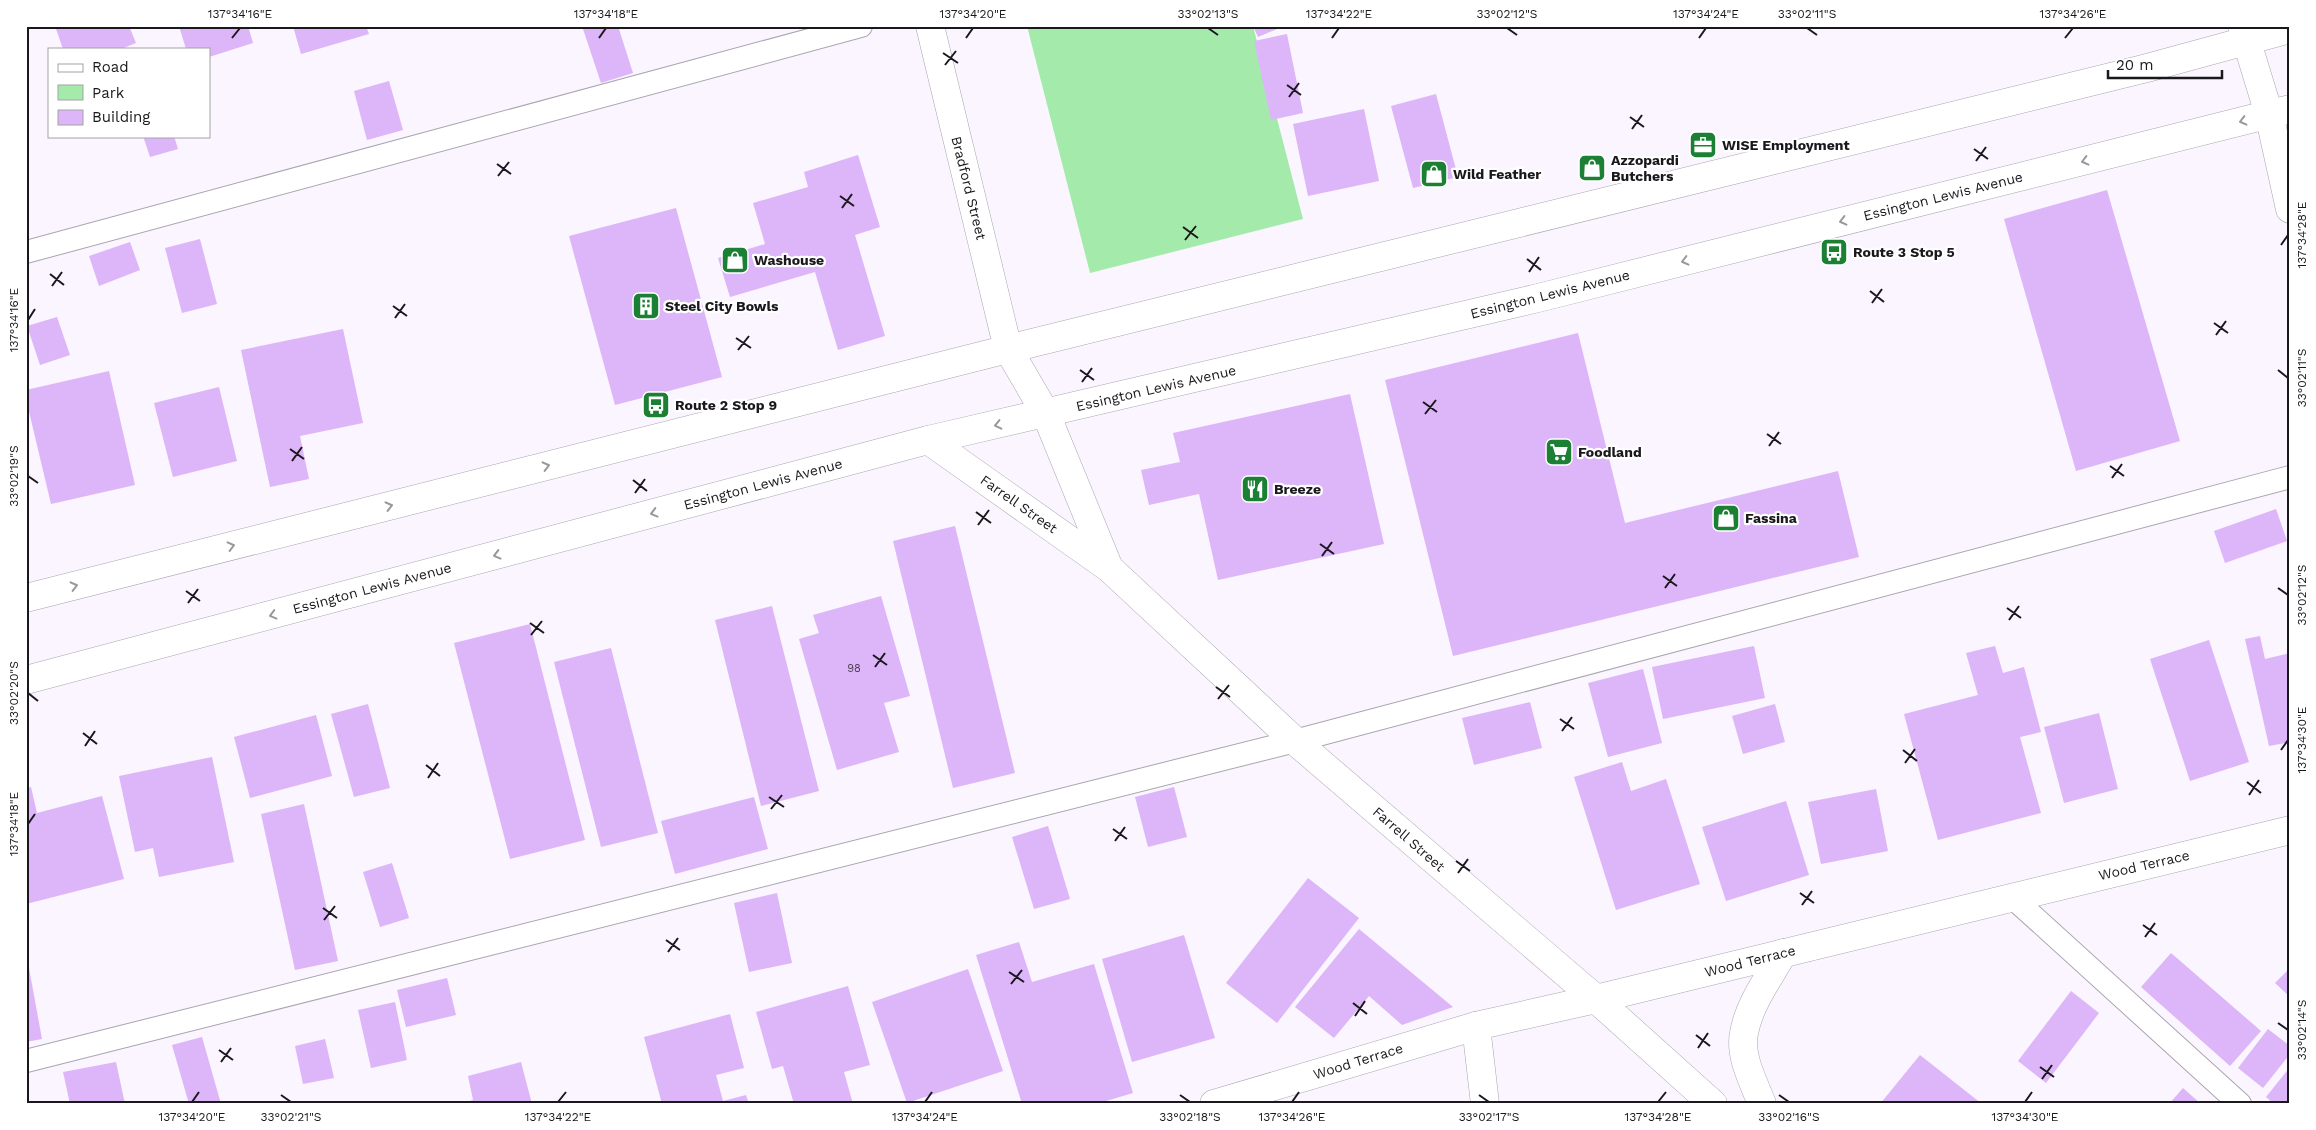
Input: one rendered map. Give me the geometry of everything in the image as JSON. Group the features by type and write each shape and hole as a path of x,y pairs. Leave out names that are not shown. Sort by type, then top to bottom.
{"street":[{"name":"Bradford Street","path":"930,26 1008,349 1046,414"},
{"path":"26,598 1008,349 2147,68 2244,33 2290,29"},
{"path":"2244,33 2279,111 2290,209"},
{"name":"Essington Lewis Avenue","path":"26,680 928,440 1528,300 2279,111"},
{"name":"Farrell Street","path":"1046,414 1110,568"},
{"name":"Farrell Street","path":"928,440 1110,568 1295,741 1596,999 1713,1104"},
{"name":"Wood Terrace","path":"1214,1104 1476,1026 1596,999 2290,830"},
{"path":"1762,1104 1744,1054 1743,1034 1750,1012 1783,953"},
{"path":"1476,1026 1485,1104"}],"lane":[{"path":"26,252 861,26"},
{"path":"26,1061 1295,741 2290,476"},
{"path":"2012,897 2240,1104"}],"green space":[{"path":"1027,26 1253,26 1303,219 1090,273"}],"building":[{"path":"55,26 129,26 136,43 124,48 63,48"},
{"path":"179,26 248,26 253,43 210,57 210,48 186,48"},
{"path":"293,26 366,26 369,34 301,54"},
{"path":"591,26 618,26 633,73 601,83 583,29"},
{"path":"1253,26 1284,26 1258,37"},
{"path":"1287,34 1303,113 1271,120 1254,41"},
{"path":"389,81 403,130 367,140 354,91"},
{"path":"1436,94 1458,177 1413,188 1391,106"},
{"path":"1364,109 1379,181 1308,196 1293,124"},
{"path":"144,138 175,138 178,149 150,157"},
{"path":"858,155 880,227 855,235 885,336 838,350 815,272 730,297 718,258 765,244 753,203 808,187 804,172"},
{"path":"2107,190 2180,441 2076,471 2004,219"},
{"name":"Steel City Bowls","path":"676,208 722,377 615,405 569,236"},
{"path":"200,239 217,304 182,313 165,248"},
{"path":"130,242 140,270 99,286 89,256"},
{"path":"57,317 70,355 40,365 27,326"},
{"path":"343,329 363,423 300,436 309,479 270,487 241,350"},
{"path":"1578,333 1625,523 1838,471 1859,557 1453,656 1385,380"},
{"path":"109,371 135,485 51,504 26,399 26,390"},
{"path":"219,387 237,461 173,477 154,403"},
{"path":"1350,394 1384,544 1218,580 1199,494 1149,505 1141,470 1180,462 1173,433"},
{"path":"2276,509 2287,541 2225,563 2214,531"},
{"path":"955,526 1015,773 953,788 893,541"},
{"path":"881,596 910,696 884,703 899,752 837,770 799,639 819,633 813,615"},
{"path":"772,606 819,791 761,806 715,620"},
{"path":"530,624 585,840 510,859 454,643"},
{"path":"2260,636 2265,659 2290,653 2290,742 2269,746 2245,639"},
{"path":"2209,640 2249,762 2190,781 2150,659"},
{"path":"1754,646 1765,698 1663,719 1652,667"},
{"path":"1995,646 2003,673 2024,667 2041,732 2020,737 2041,813 1938,840 1904,714 1978,695 1966,653"},
{"path":"611,648 658,833 601,847 554,662"},
{"path":"1643,669 1662,743 1608,757 1588,683"},
{"path":"1530,702 1542,748 1474,765 1462,718"},
{"path":"368,704 390,788 354,797 331,714"},
{"path":"1775,704 1785,742 1743,754 1732,716"},
{"path":"2099,713 2118,789 2064,803 2044,727"},
{"path":"316,715 332,776 250,798 234,737"},
{"path":"212,757 234,862 159,877 153,848 135,852 119,776"},
{"path":"1622,762 1631,791 1666,779 1700,884 1616,910 1574,777"},
{"path":"31,787 37,813 102,796 124,879 26,904 26,788"},
{"path":"1174,787 1187,837 1148,847 1135,797"},
{"path":"1876,789 1888,851 1821,864 1808,802"},
{"path":"754,797 768,849 675,874 661,821"},
{"path":"1786,801 1809,875 1726,901 1702,827"},
{"path":"304,804 338,961 295,970 261,814"},
{"path":"1048,826 1070,899 1034,909 1012,837"},
{"path":"392,863 409,918 380,927 363,872"},
{"path":"1308,878 1359,918 1277,1023 1226,983"},
{"path":"777,893 792,963 749,972 734,903"},
{"path":"1359,929 1453,1007 1402,1025 1369,996 1334,1038 1295,1007"},
{"path":"1184,935 1215,1038 1132,1062 1102,959"},
{"path":"1019,942 1032,982 1094,964 1133,1093 1096,1104 1022,1104 976,955"},
{"path":"2171,953 2261,1031 2230,1066 2141,987"},
{"path":"29,968 42,1039 26,1042 26,969"},
{"path":"2290,968 2290,997 2275,983"},
{"path":"968,969 1003,1071 907,1103 872,1002"},
{"path":"447,978 456,1015 406,1027 397,990"},
{"path":"848,986 870,1065 844,1072 853,1104 794,1104 783,1066 772,1069 756,1012"},
{"path":"2071,991 2099,1013 2046,1083 2018,1061"},
{"path":"395,1002 407,1060 371,1068 358,1010"},
{"path":"730,1014 744,1068 716,1075 723,1101 746,1095 749,1104 662,1104 644,1037"},
{"path":"2268,1029 2290,1046 2290,1054 2263,1088 2238,1068"},
{"path":"202,1037 221,1104 189,1104 172,1045"},
{"path":"325,1039 334,1078 303,1084 295,1046"},
{"path":"1920,1055 1982,1104 1880,1104"},
{"path":"116,1062 125,1104 70,1104 63,1072"},
{"path":"521,1062 532,1104 460,1104 473,1100 468,1076"},
{"path":"2290,1067 2290,1104 2274,1104 2266,1097"},
{"path":"2183,1088 2201,1104 2169,1104"}],"place":[{"name":"WISE Employment","path":"1703,145"},
{"name":"Azzopardi Butchers","path":"1592,168"},
{"name":"Wild Feather","path":"1434,174"},
{"name":"Route 3 Stop 5","path":"1834,252"},
{"name":"Washouse","path":"735,260"},
{"name":"Steel City Bowls","path":"646,306"},
{"name":"Route 2 Stop 9","path":"656,405"},
{"name":"Foodland","path":"1559,452"},
{"name":"Breeze","path":"1255,489"},
{"name":"Fassina","path":"1726,518"}]}
